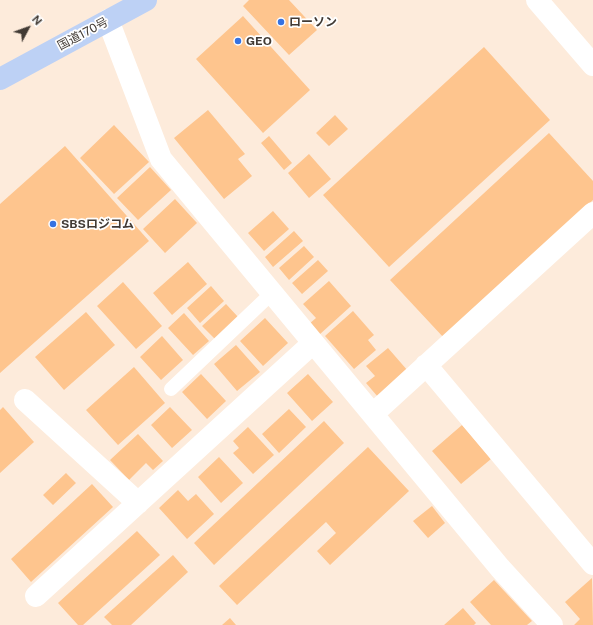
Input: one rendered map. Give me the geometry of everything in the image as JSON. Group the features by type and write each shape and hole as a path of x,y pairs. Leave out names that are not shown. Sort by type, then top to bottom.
{"highway":[{"name":"国道170号","path":"0,79 146,0"}],"street":[{"path":"536,0 593,65"},
{"path":"108,20 160,159 500,568 552,625"},
{"path":"373,414 593,213"},
{"path":"36,596 313,343"},
{"path":"426,365 593,564"},
{"path":"25,400 138,503"}],"lane":[{"path":"171,389 272,293"}],"building":[{"path":"249,0 289,0 317,30 289,55 243,6"},
{"path":"243,16 310,90 263,133 196,59"},
{"path":"484,47 550,120 389,267 323,195"},
{"path":"208,110 245,154 238,159 252,176 224,199 174,138"},
{"path":"335,115 348,129 329,146 316,133"},
{"path":"114,125 149,162 114,194 80,158"},
{"path":"549,133 593,181 593,200 444,338 390,280"},
{"path":"269,136 292,163 284,170 261,143"},
{"path":"65,146 149,241 0,373 0,204"},
{"path":"309,154 331,179 309,198 288,173"},
{"path":"150,167 171,190 138,220 117,198"},
{"path":"175,199 197,223 165,253 143,229"},
{"path":"273,211 289,229 264,251 248,233"},
{"path":"294,231 303,241 273,267 265,257"},
{"path":"304,246 314,257 289,280 279,268"},
{"path":"318,260 328,271 302,294 292,283"},
{"path":"188,262 207,284 172,315 153,293"},
{"path":"329,281 351,306 319,335 309,324 316,318 303,304"},
{"path":"123,282 162,326 136,349 97,306"},
{"path":"211,286 224,301 200,323 187,308"},
{"path":"226,304 239,318 216,340 202,326"},
{"path":"353,311 374,335 368,340 376,350 354,369 325,336"},
{"path":"86,312 115,345 64,390 35,357"},
{"path":"184,313 209,341 193,355 168,328"},
{"path":"265,318 288,343 263,366 240,341"},
{"path":"162,336 183,360 161,380 140,357"},
{"path":"236,345 260,372 237,391 214,364"},
{"path":"388,348 408,371 378,397 366,383 375,376 366,366"},
{"path":"134,367 165,403 118,445 86,410"},
{"path":"201,374 226,401 207,419 182,392"},
{"path":"308,374 333,402 312,421 287,393"},
{"path":"3,407 34,442 0,473 0,410"},
{"path":"170,407 192,430 172,448 151,425"},
{"path":"289,409 306,427 279,453 262,434"},
{"path":"324,421 344,443 214,565 194,543"},
{"path":"462,425 491,459 461,484 432,451"},
{"path":"248,427 274,455 253,474 233,453 239,448 233,441"},
{"path":"138,434 163,461 153,470 146,463 129,480 110,460"},
{"path":"368,447 409,491 330,565 317,551 336,533 326,522 237,605 219,586"},
{"path":"219,457 243,483 221,503 198,477"},
{"path":"66,473 76,483 53,505 43,495"},
{"path":"92,484 113,507 31,582 11,559"},
{"path":"178,490 188,501 196,494 214,514 187,539 159,508"},
{"path":"432,506 445,523 428,538 413,521"},
{"path":"137,531 160,555 83,625 78,625 58,603"},
{"path":"173,555 188,572 131,625 112,625 104,617"},
{"path":"592,578 593,625 574,625 580,619 565,602"},
{"path":"494,580 532,621 527,625 491,625 470,602"},
{"path":"463,608 476,623 474,625 444,625"},
{"path":"230,618 236,625 222,625"}],"place":[{"name":"ローソン","path":"281,22"},
{"name":"GEO","path":"238,41"},
{"name":"SBSロジコム","path":"53,224"}]}
